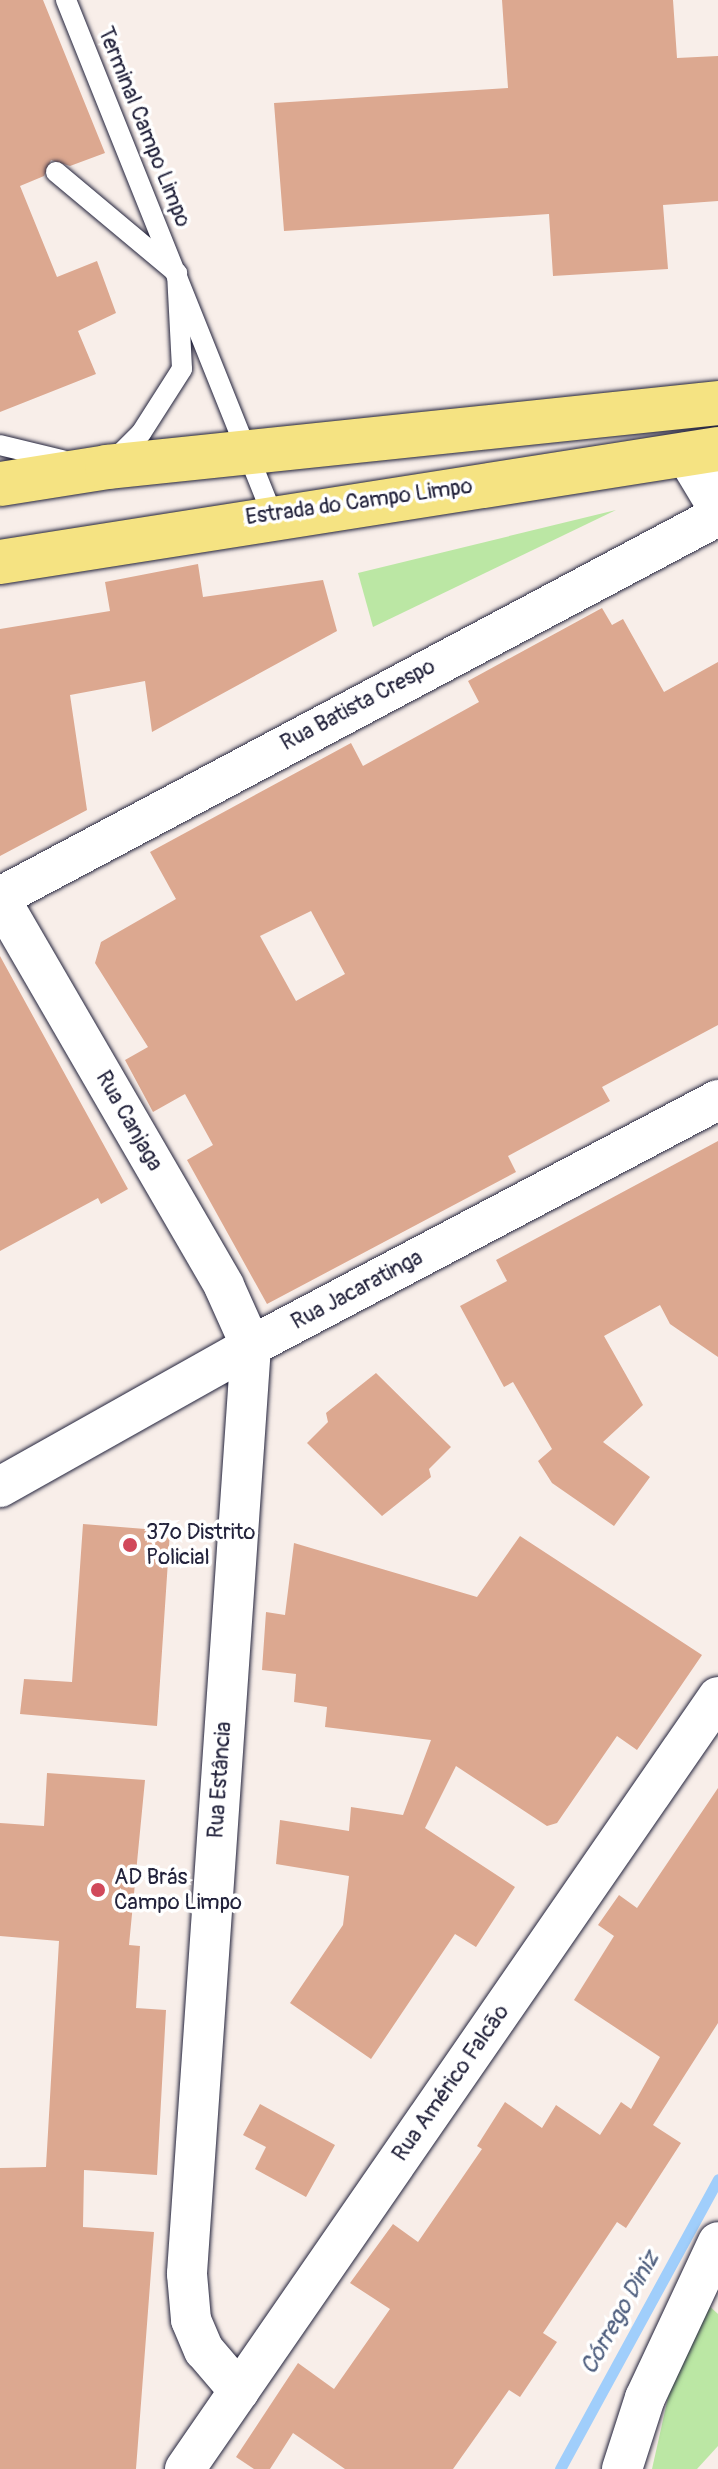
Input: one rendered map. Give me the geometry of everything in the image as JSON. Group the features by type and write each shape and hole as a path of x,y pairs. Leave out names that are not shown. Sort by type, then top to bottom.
{"main road":[{"path":"0,484 107,467 248,451 718,403"},
{"name":"Estrada do Campo Limpo","path":"0,562 272,514 702,451"}],"street":[{"path":"702,451 718,508"},
{"name":"Rua Batista Crespo","path":"0,898 718,516"},
{"name":"Rua Canjaga","path":"0,898 224,1286 251,1346"},
{"name":"Rua Jacaratinga","path":"0,1487 251,1346 718,1100"},
{"name":"Rua Estância","path":"239,2391 204,2350 191,2320 187,2274 251,1346"},
{"name":"Rua Américo Falcão","path":"185,2469 718,1697"},
{"path":"622,2469 645,2398 708,2285 718,2242"}],"lane":[{"name":"Terminal Campo Limpo","path":"66,0 272,514"},
{"path":"0,445 107,467 141,433 182,369 177,273 56,172"}],"green space":[{"path":"616,510 373,627 358,573"},
{"path":"692,2290 718,2314 718,2446 697,2469 652,2469"}],"building":[{"path":"0,0 43,0 105,153 70,166 51,160 44,176 20,186 57,277 97,261 116,313 78,331 96,374 0,412"},
{"path":"502,0 673,0 677,58 718,56 718,201 663,205 668,269 553,276 549,214 284,231 274,103 508,88"},
{"path":"198,564 203,597 323,580 337,631 152,732 145,681 70,695 87,810 0,856 0,629 110,611 105,582"},
{"path":"602,608 612,625 623,619 664,692 718,662 718,1025 602,1087 610,1101 508,1156 516,1172 267,1304 187,1160 213,1145 185,1094 153,1112 125,1060 148,1047 95,963 101,942 176,899 150,852 351,743 363,766 479,702 468,681","holes":["311,911 345,974 296,1001 260,936"]},
{"path":"0,956 128,1189 101,1204 98,1198 0,1251"},
{"path":"718,1141 718,1357 670,1324 660,1305 604,1336 643,1405 603,1442 650,1477 614,1526 552,1483 538,1461 552,1449 513,1382 504,1387 460,1306 507,1281 496,1260"},
{"path":"376,1373 451,1447 429,1469 431,1477 382,1516 307,1443 328,1422 326,1413"},
{"path":"83,1524 170,1531 157,1726 20,1714 24,1679 72,1682"},
{"path":"520,1536 702,1655 637,1750 617,1736 557,1823 547,1826 456,1766 425,1828 515,1887 476,1947 455,1934 371,2059 290,2003 343,1925 349,1876 276,1864 280,1820 349,1831 351,1807 403,1815 431,1740 325,1727 327,1707 294,1702 296,1674 262,1670 266,1612 285,1615 294,1543 477,1597"},
{"path":"47,1773 145,1780 129,1945 140,1946 136,2008 166,2010 157,2175 84,2170 83,2227 154,2232 136,2469 0,2469 0,2168 46,2167 59,1941 0,1936 0,1823 44,1826"},
{"path":"718,1788 718,2023 653,2125 681,2143 626,2228 617,2222 543,2333 557,2342 520,2397 509,2390 453,2469 345,2469 293,2433 270,2469 254,2469 236,2457 298,2363 334,2389 390,2309 350,2283 393,2224 418,2242 482,2149 477,2146 505,2102 542,2128 556,2105 600,2135 621,2102 631,2109 660,2057 574,2000 614,1936 598,1925 619,1895 637,1908"},
{"path":"260,2104 335,2145 306,2197 255,2169 266,2147 243,2135"}],"waterway":[{"name":"Córrego Diniz","path":"560,2469 718,2179"}],"place":[{"name":"37º Distrito Policial","path":"130,1545"},
{"name":"AD Brás Campo Limpo","path":"98,1890"}]}
